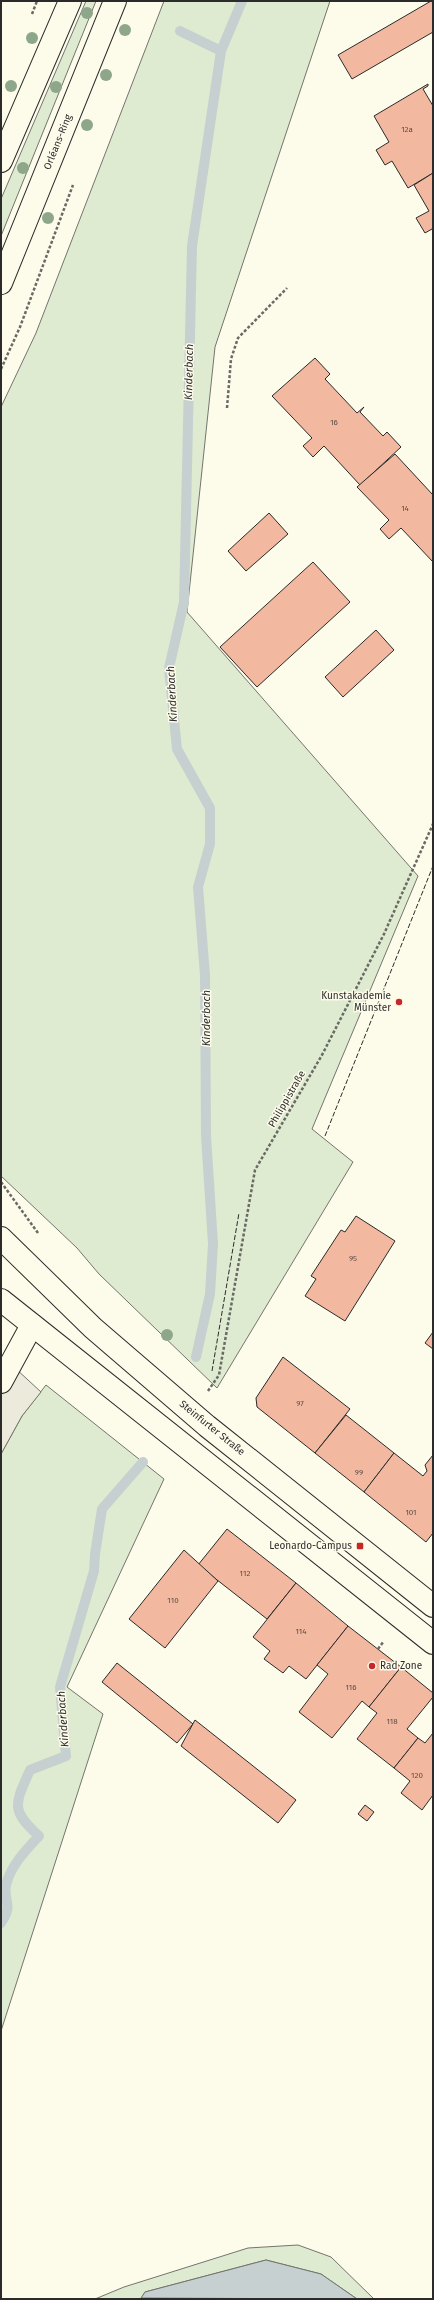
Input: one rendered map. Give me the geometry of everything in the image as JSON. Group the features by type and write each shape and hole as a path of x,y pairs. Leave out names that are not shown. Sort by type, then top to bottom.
{"main road":[{"path":"1,161 70,1"},
{"name":"Orléans-Ring","path":"1,283 115,1"},
{"name":"Steinfurter Straße","path":"1,1238 93,1328 207,1426 433,1606"},
{"path":"1,1300 433,1644"},
{"path":"1,1382 32,1325"}],"path":[{"path":"226,408 231,359 238,338 287,288"},
{"name":"Philippistraße","path":"204,1397 218,1375 255,1170 322,1055 384,934 433,824"},
{"path":"378,1649 389,1636"}],"green space":[{"path":"86,1 96,1 1,236 1,199"},
{"path":"164,1 330,1 215,347 187,612 418,876 312,1129 353,1162 217,1388 99,1274 77,1248 1,1176 1,407 36,333"},
{"path":"46,1385 164,1479 67,1687 103,1714 1,2031 1,1454 22,1416"},
{"path":"298,2245 331,2257 374,2299 357,2299 321,2274 266,2260 145,2292 141,2299 95,2299 124,2287 248,2248"}],"shaded area":[{"path":"1,1355 41,1392 22,1416 1,1454"},
{"path":"266,2260 321,2274 357,2299 141,2298 145,2292"}],"building":[{"path":"433,1 433,32 352,79 338,55"},
{"path":"428,84 428,86 423,89 433,106 433,173 408,188 392,161 385,165 376,150 389,142 374,116"},
{"path":"433,173 433,231 432,229 425,233 416,218 429,211 414,185"},
{"path":"315,358 330,374 325,379 357,413 364,407 360,412 383,436 387,432 401,447 360,485 324,446 313,457 303,446 312,438 272,396"},
{"path":"395,454 433,495 433,562 401,528 389,539 380,529 389,520 357,487"},
{"path":"269,513 288,534 246,571 228,551"},
{"path":"313,562 350,602 257,687 220,647"},
{"path":"376,630 394,650 343,697 325,677"},
{"path":"356,1216 395,1241 345,1321 305,1296 316,1279 311,1276 341,1230 345,1232"},
{"path":"433,1332 433,1349 425,1343"},
{"path":"283,1357 350,1409 315,1453 257,1407 256,1398"},
{"path":"346,1415 394,1453 364,1492 315,1453"},
{"path":"394,1453 423,1476 427,1471 425,1465 433,1455 433,1533 426,1542 364,1492"},
{"path":"227,1529 296,1583 267,1619 198,1565"},
{"path":"184,1550 218,1581 165,1648 129,1619"},
{"path":"296,1583 348,1626 306,1679 289,1666 283,1673 264,1659 270,1651 253,1637"},
{"path":"348,1626 401,1667 369,1707 362,1701 332,1738 299,1712 328,1674 317,1665"},
{"path":"117,1663 193,1724 177,1743 102,1682"},
{"path":"401,1667 433,1693 433,1697 407,1729 418,1738 394,1768 357,1739 377,1713 369,1707"},
{"path":"195,1720 296,1800 278,1823 181,1746"},
{"path":"433,1733 433,1795 422,1810 401,1793 410,1781 394,1768 418,1738 425,1743"},
{"path":"365,1805 374,1812 367,1821 358,1814"}],"waterway":[{"name":"Kinderbach","path":"196,1357 210,1294 213,1244 206,1136 205,975 198,887 210,844 210,808 177,749 169,668 184,602 192,246 221,51 242,1"},
{"path":"180,31 221,51"},
{"name":"Kinderbach","path":"1,1923 5,1917 8,1907 5,1891 11,1871 15,1864 39,1836 23,1820 19,1813 18,1806 21,1791 30,1770 66,1756 60,1687 94,1571 102,1509 143,1462"}],"fence":[{"path":"325,1136 433,866"},
{"path":"212,1371 239,1213"}],"place":[{"name":"Kunstakademie Münster","path":"399,1002"},
{"name":"Leonardo-Campus","path":"360,1546"},
{"name":"Rad Zone","path":"372,1666"}]}
